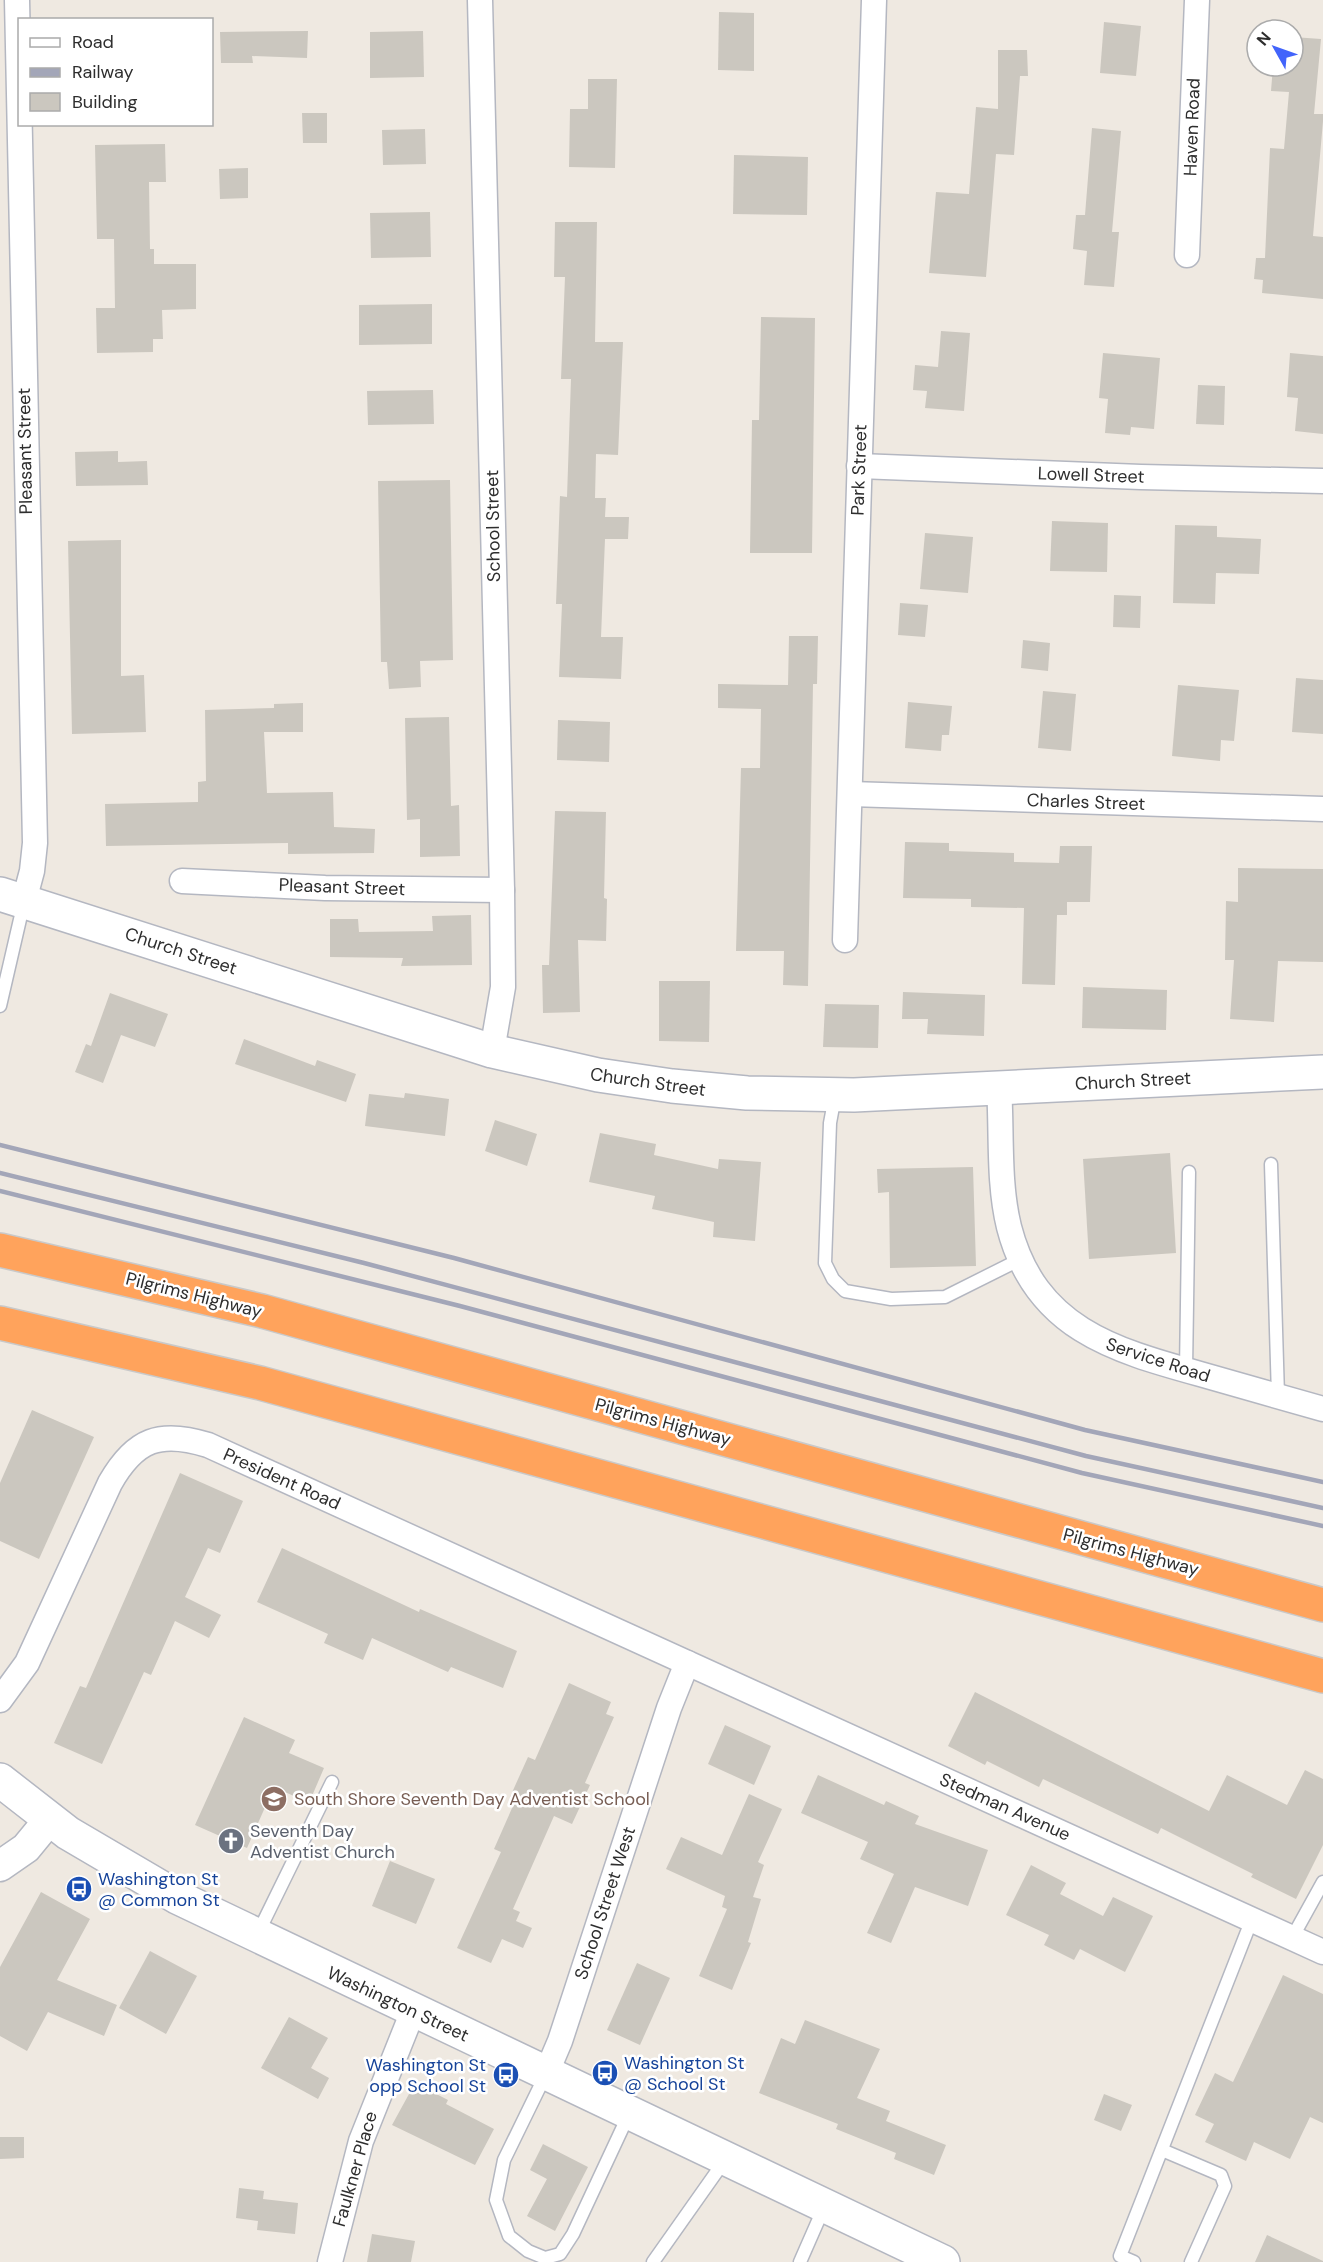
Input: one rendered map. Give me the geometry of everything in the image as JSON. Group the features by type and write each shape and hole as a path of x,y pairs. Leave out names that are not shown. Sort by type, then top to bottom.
{"highway":[{"name":"Pilgrims Highway","path":"0,1251 262,1311 1323,1605"},
{"path":"0,1323 260,1383 1323,1676"}],"main road":[{"name":"Church Street","path":"12,897 492,1051 598,1076 672,1086 735,1092 835,1095 1323,1072"},
{"name":"Washington Street","path":"1,1783 48,1820 160,1887 256,1936 943,2262"}],"street":[{"name":"Pleasant Street","path":"17,0 18,47"},
{"name":"School Street","path":"480,0 502,890 503,987 492,1051"},
{"name":"Park Street","path":"845,940 874,0"},
{"name":"Haven Road","path":"1187,255 1197,0"},
{"name":"Pleasant Street","path":"12,897 32,871 35,843 20,126"},
{"name":"Lowell Street","path":"860,466 1132,477 1323,481"},
{"name":"Charles Street","path":"850,794 1323,809"},
{"name":"Pleasant Street","path":"182,880 325,888 502,890"},
{"name":"Service Road","path":"999,1087 1009,1227 1021,1259 1043,1294 1085,1333 1140,1358 1323,1409"},
{"name":"President Road","path":"0,1700 23,1671 110,1483 125,1458 144,1443 174,1437 208,1446 687,1664"},
{"name":"Stedman Avenue","path":"687,1664 1323,1952"},
{"name":"School Street West","path":"546,2074 563,2030 669,1708 687,1664"},
{"path":"0,1866 26,1848 48,1820"},
{"name":"Faulkner Place","path":"330,2262 361,2141 384,2078 413,2011"}],"lane":[{"path":"0,1006 12,897"},
{"path":"835,1095 830,1123 825,1263 833,1279 845,1291 891,1299 945,1297 1021,1259"},
{"path":"1271,1164 1278,1396"},
{"path":"1186,1370 1189,1172"},
{"path":"256,1936 332,1782"},
{"path":"1292,1938 1323,1882"},
{"path":"1134,2262 1119,2259 1252,1919"},
{"path":"546,2074 504,2160 496,2200 509,2236 528,2251 545,2258 560,2254 573,2234 630,2113"},
{"path":"1162,2150 1221,2175 1225,2186 1191,2262"},
{"path":"653,2262 726,2159"},
{"path":"800,2262 825,2205"}],"building":[{"path":"719,12 754,13 754,71 718,70"},
{"path":"1104,22 1141,26 1136,76 1100,73"},
{"path":"308,31 307,58 252,56 253,63 221,63 220,32"},
{"path":"423,31 424,77 370,78 370,32"},
{"path":"1305,38 1321,39 1314,114 1323,114 1323,121 1313,236 1323,237 1323,299 1262,293 1263,280 1254,279 1256,258 1265,258 1270,148 1284,149 1289,92 1271,91 1272,78 1305,78"},
{"path":"998,50 1027,50 1028,76 1020,76 1014,155 996,154 986,277 929,273 936,192 969,194 976,107 998,109"},
{"path":"588,79 617,79 615,168 569,167 570,109 588,109"},
{"path":"302,113 327,113 327,143 303,143"},
{"path":"1092,128 1121,131 1112,232 1119,232 1114,287 1084,285 1087,251 1073,249 1076,215 1085,215"},
{"path":"425,129 426,164 383,165 382,130"},
{"path":"165,144 166,182 149,182 150,249 154,249 154,264 196,264 196,309 162,310 163,339 153,339 153,352 97,353 96,308 115,308 114,239 97,239 95,145"},
{"path":"734,155 808,157 807,215 733,214"},
{"path":"248,168 248,198 220,199 219,169"},
{"path":"430,212 431,257 371,258 370,213"},
{"path":"555,222 597,222 595,342 623,342 618,455 596,454 595,498 606,498 605,517 629,517 628,539 605,539 601,637 623,637 621,679 559,677 562,604 556,604 560,496 567,497 571,379 561,379 565,277 554,277"},
{"path":"432,304 432,344 359,345 359,305"},
{"path":"761,317 815,318 812,553 750,553 752,420 759,420"},
{"path":"941,331 970,333 964,411 925,408 927,391 913,390 915,365 938,367"},
{"path":"1103,353 1160,358 1154,429 1131,427 1130,435 1105,433 1108,399 1099,398"},
{"path":"1290,353 1323,356 1323,434 1295,431 1298,398 1287,397"},
{"path":"1198,385 1225,386 1224,425 1196,424"},
{"path":"433,390 434,424 368,425 367,391"},
{"path":"118,451 118,462 147,461 148,485 76,486 75,452"},
{"path":"450,480 453,660 420,661 421,687 389,689 387,662 381,662 378,481"},
{"path":"1052,521 1108,523 1107,572 1050,571"},
{"path":"1175,525 1217,526 1217,537 1261,539 1259,574 1216,573 1215,604 1173,603"},
{"path":"925,533 973,537 968,593 920,589"},
{"path":"121,540 121,676 144,675 146,732 72,734 68,541"},
{"path":"1114,595 1141,596 1140,628 1113,627"},
{"path":"900,603 928,605 925,637 898,635"},
{"path":"789,636 818,636 817,684 813,684 808,986 783,985 784,951 736,951 741,768 760,768 761,709 718,708 718,684 788,685"},
{"path":"1023,640 1050,643 1048,671 1021,668"},
{"path":"1296,678 1323,680 1323,734 1292,732"},
{"path":"1178,685 1239,690 1234,741 1221,740 1220,761 1172,756"},
{"path":"1043,691 1076,694 1071,751 1038,748"},
{"path":"908,702 952,706 949,735 942,735 941,751 905,748"},
{"path":"303,703 303,732 264,732 267,793 333,792 334,827 375,829 374,853 288,854 288,843 106,846 105,804 198,802 198,782 206,781 205,710 274,708 274,704"},
{"path":"449,717 451,806 459,805 460,856 420,857 420,819 407,820 405,718"},
{"path":"558,720 610,722 609,762 557,760"},
{"path":"555,811 606,812 604,898 607,899 606,941 578,940 580,1012 543,1013 542,965 549,965"},
{"path":"905,842 949,843 949,851 1014,853 1014,862 1059,863 1060,846 1092,846 1090,902 1067,902 1067,915 1057,915 1055,985 1022,984 1024,908 971,907 971,899 903,898"},
{"path":"1238,868 1323,869 1323,962 1278,961 1274,1022 1230,1019 1234,960 1225,960 1226,901 1238,902"},
{"path":"471,915 472,965 401,966 403,958 330,957 330,919 358,919 359,932 433,931 432,916"},
{"path":"659,981 710,981 709,1042 659,1041"},
{"path":"1083,987 1167,990 1166,1030 1082,1028"},
{"path":"903,992 985,995 984,1036 927,1034 928,1019 902,1019"},
{"path":"110,993 168,1014 155,1047 121,1035 103,1083 75,1072 86,1044 91,1046"},
{"path":"825,1004 879,1005 878,1048 823,1047"},
{"path":"244,1039 315,1066 317,1060 356,1074 346,1102 235,1064"},
{"path":"405,1093 449,1099 445,1136 365,1126 369,1094 404,1098"},
{"path":"495,1120 537,1134 527,1166 485,1151"},
{"path":"600,1133 656,1144 654,1155 718,1169 719,1159 761,1162 755,1241 713,1237 714,1222 652,1209 655,1196 589,1182"},
{"path":"1170,1153 1176,1253 1089,1259 1083,1159"},
{"path":"973,1167 976,1266 890,1268 889,1192 878,1193 877,1169"},
{"path":"32,1410 94,1437 39,1559 0,1541 0,1483"},
{"path":"180,1473 243,1501 220,1553 208,1548 185,1597 221,1615 209,1638 175,1621 151,1675 144,1672 102,1764 54,1743 80,1686 86,1688"},
{"path":"282,1548 419,1612 420,1609 517,1651 503,1688 451,1667 448,1672 372,1638 363,1660 324,1643 328,1634 257,1602"},
{"path":"569,1683 611,1702 606,1714 614,1717 585,1783 590,1785 572,1824 554,1816 513,1909 520,1912 516,1921 532,1928 523,1948 502,1939 491,1963 457,1948 501,1852 494,1849 516,1799 510,1797 528,1757 535,1760"},
{"path":"975,1692 1209,1811 1227,1775 1287,1805 1305,1770 1323,1779 1323,1845 1296,1899 1251,1877 1253,1874 1161,1828 1158,1834 1043,1779 1039,1787 987,1761 985,1765 948,1746"},
{"path":"244,1717 295,1740 289,1753 324,1768 309,1803 274,1787 247,1848 195,1825"},
{"path":"725,1725 771,1746 754,1785 708,1764"},
{"path":"818,1775 884,1805 886,1801 919,1816 915,1824 988,1850 968,1906 915,1887 891,1943 867,1933 894,1874 860,1859 868,1842 801,1813"},
{"path":"749,1794 782,1809 758,1862 764,1865 753,1897 761,1899 748,1942 751,1943 732,1990 699,1976 727,1909 722,1907 725,1896 666,1869 681,1837 722,1855"},
{"path":"390,1861 435,1879 416,1924 372,1906"},
{"path":"1031,1865 1066,1883 1060,1894 1103,1916 1113,1897 1153,1916 1125,1972 1080,1949 1074,1960 1044,1945 1049,1935 1006,1915"},
{"path":"41,1892 90,1919 57,1980 117,2005 104,2036 48,2012 27,2051 0,2036 0,1967"},
{"path":"150,1951 197,1976 166,2034 119,2008"},
{"path":"637,1963 670,1978 640,2045 607,2030"},
{"path":"1283,1975 1323,1994 1323,2123 1310,2117 1290,2159 1254,2142 1246,2161 1205,2142 1214,2124 1195,2115 1215,2073 1233,2082"},
{"path":"289,2017 328,2038 311,2068 329,2078 318,2099 261,2068"},
{"path":"805,2020 880,2049 857,2098 890,2111 886,2121 946,2145 934,2175 894,2159 896,2153 836,2129 838,2124 759,2093 781,2038 795,2044"},
{"path":"415,2083 448,2100 446,2104 494,2129 475,2165 392,2125"},
{"path":"1104,2094 1132,2105 1121,2131 1094,2120"},
{"path":"0,2137 24,2137 24,2158 0,2159"},
{"path":"543,2144 588,2167 555,2231 527,2216 547,2179 530,2170"},
{"path":"239,2188 264,2191 263,2199 298,2203 295,2234 257,2230 258,2221 236,2218"},
{"path":"372,2234 415,2241 411,2262 367,2262"},
{"path":"1267,2235 1323,2261 1323,2262 1255,2262"}],"railway":[{"path":"0,1145 454,1258 1085,1430 1323,1482"},
{"path":"0,1173 364,1263 1086,1456 1323,1508"},
{"path":"0,1191 460,1306 1082,1473 1323,1526"}],"place":[{"name":"South Shore Seventh Day Adventist School","path":"274,1799"},
{"name":"Seventh Day Adventist Church","path":"231,1841"},
{"name":"Washington St @ Common St","path":"79,1889"},
{"name":"Washington St @ School St","path":"605,2073"},
{"name":"Washington St opp School St","path":"506,2075"}]}
